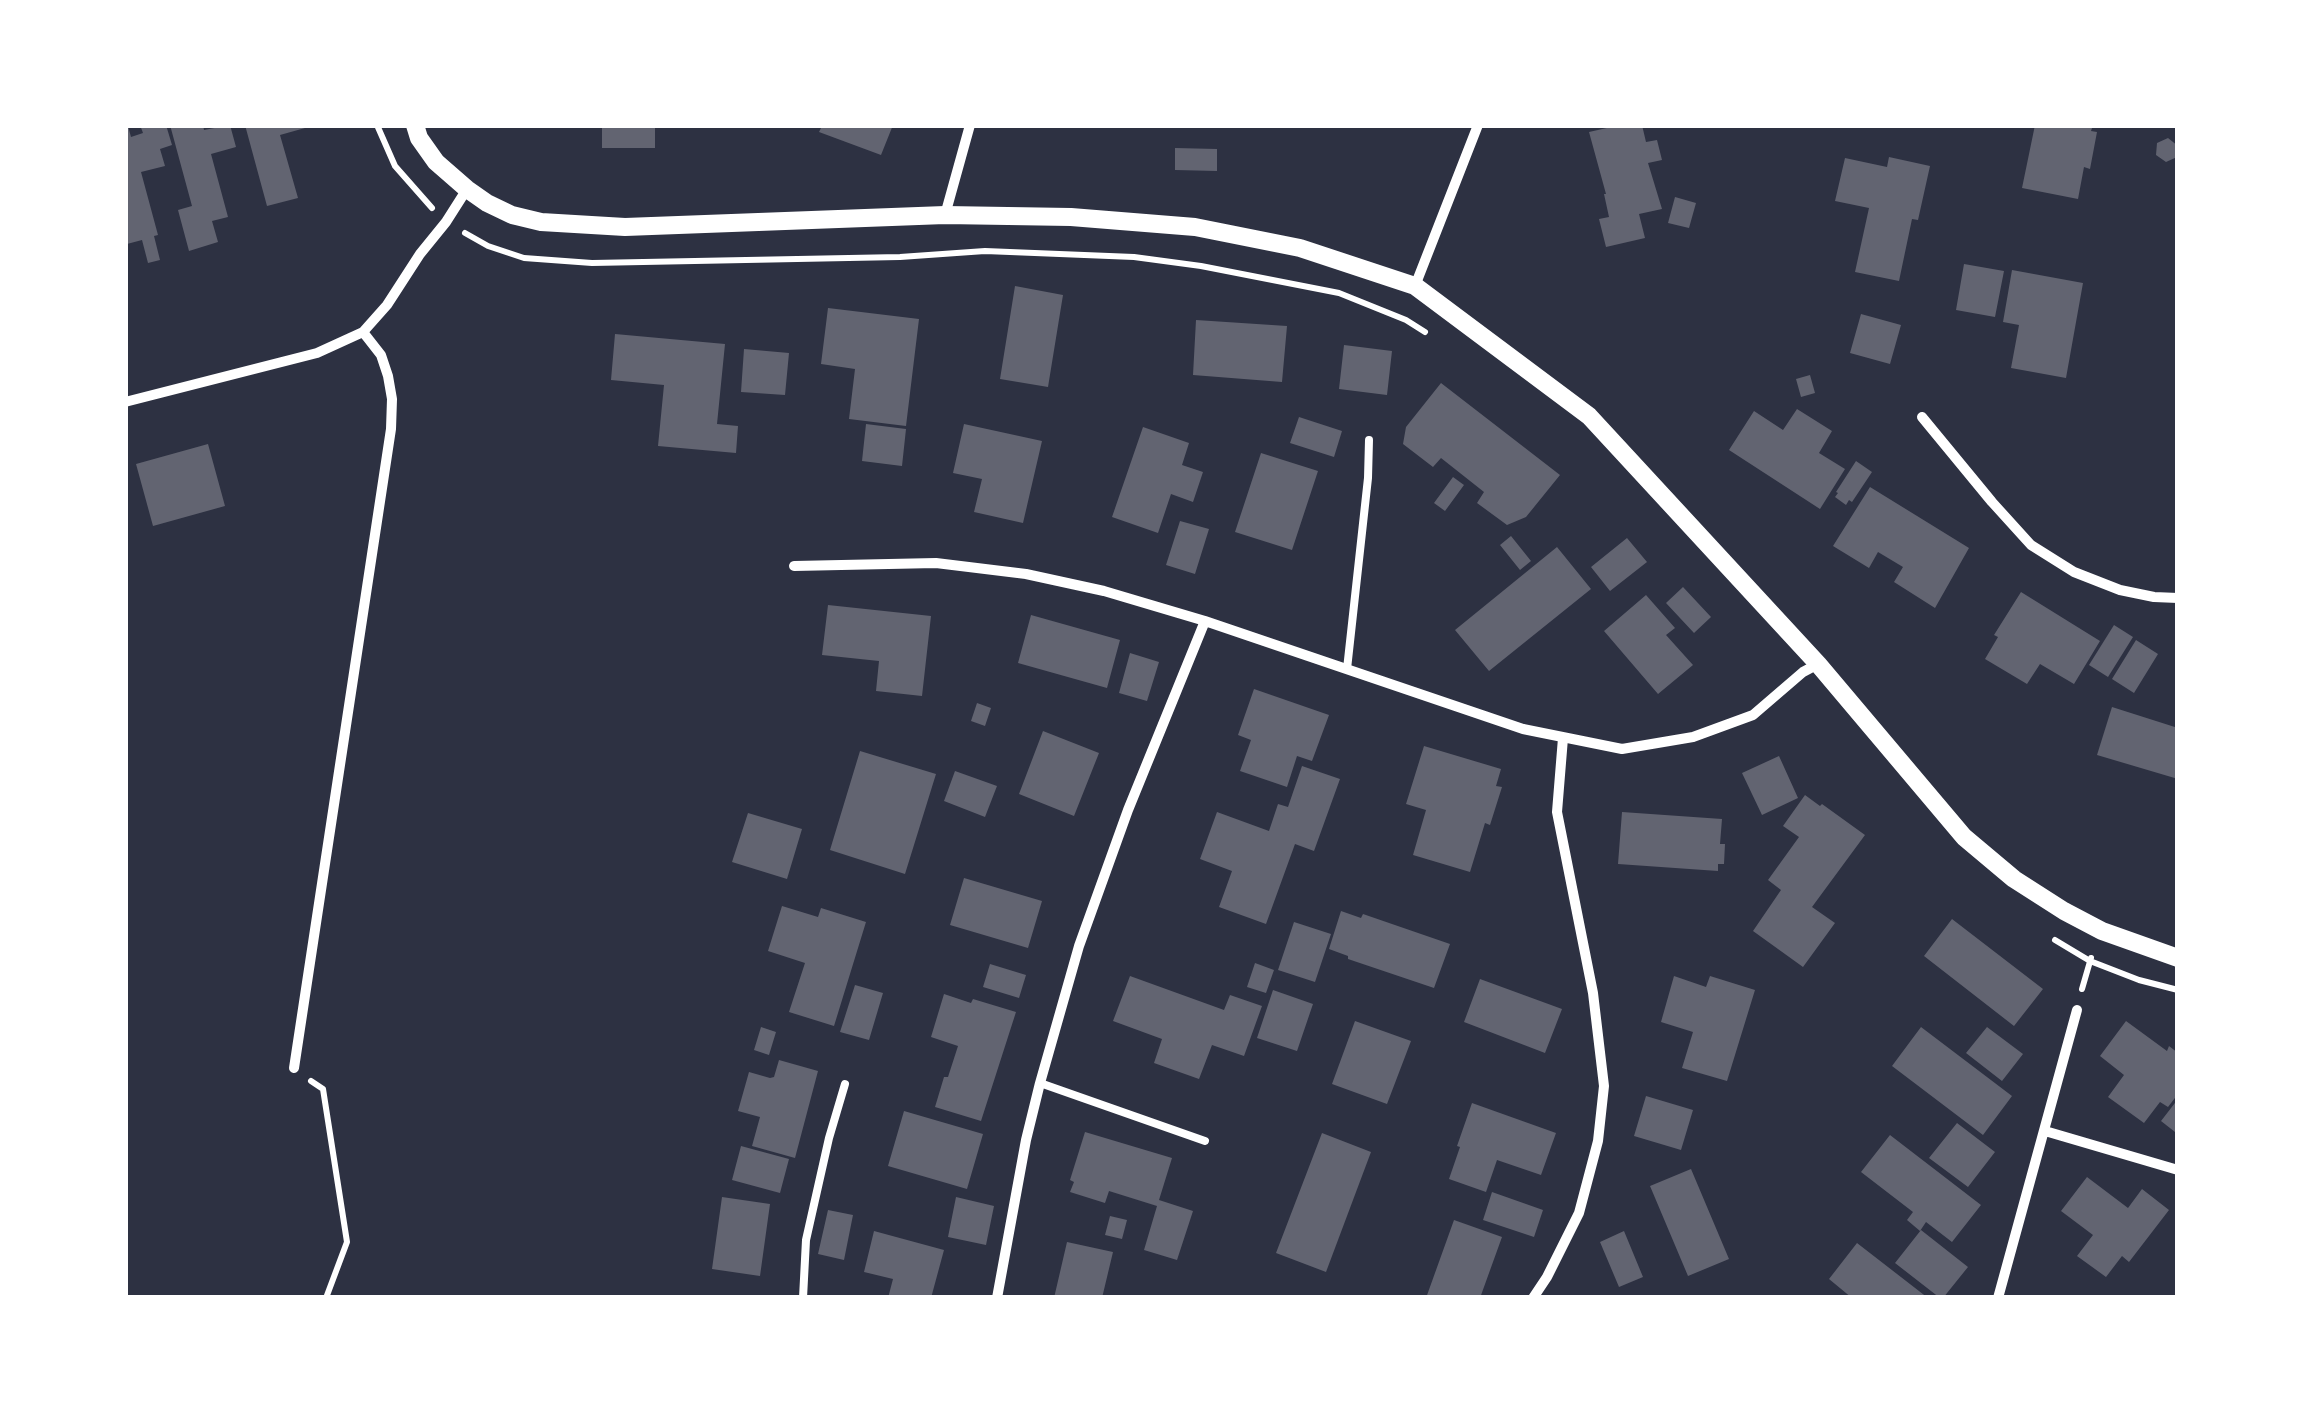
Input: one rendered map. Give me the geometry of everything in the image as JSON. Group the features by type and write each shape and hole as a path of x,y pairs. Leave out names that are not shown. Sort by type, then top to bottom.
{"street":[{"path":"414,125 436,162 467,190 512,215 542,222 625,227 945,215 1071,216 1195,227 1300,248 1415,286 1589,416 1818,664 1964,837 2014,879 2064,911 2102,931 2178,958"},
{"path":"945,215 970,125"},
{"path":"1415,286 1478,125"},
{"path":"125,402 317,352 362,332 388,305 467,190"},
{"path":"294,1068 391,429 388,376 381,355 362,332"},
{"path":"1922,417 2031,544 2074,572 2120,590 2178,598"},
{"path":"794,566 936,563 1026,574 1104,591 1205,621 1523,729 1622,748 1693,736 1753,715 1818,664"},
{"path":"996,1298 1026,1140 1079,946 1128,810 1205,621"},
{"path":"1533,1298 1579,1213 1598,1141 1604,1086 1593,994 1557,812 1563,738"},
{"path":"1998,1298 2077,1010"},
{"path":"2045,1131 2178,1170"}],"lane":[{"path":"1347,669 1369,440"},
{"path":"1040,1083 1205,1141"},
{"path":"803,1298 806,1240 844,1084"}],"path":[{"path":"377,125 396,166 446,222 488,246 524,258 575,262 900,257 985,251 1134,257 1339,293 1426,332"},
{"path":"2077,1010 2102,931"},
{"path":"2050,937 2090,961 2178,990"},
{"path":"294,1068 323,1089 347,1242 326,1298"}],"building":[{"path":"140,125 166,125 172,145 160,149 165,166 141,172 158,235 154,236 160,260 148,263 142,240 127,244 125,235 125,127 128,126 131,137 143,133"},
{"path":"170,125 203,125 204,130 230,125 236,147 211,154 228,217 212,221 218,242 189,251 178,210 192,206"},
{"path":"245,125 304,125 305,128 280,135 298,198 267,206"},
{"path":"602,125 655,125 655,148 602,148"},
{"path":"815,125 893,125 881,155 819,132 821,128"},
{"path":"1642,125 1646,142 1657,140 1662,160 1648,163 1662,209 1639,214 1645,238 1606,247 1599,219 1609,217 1606,194 1589,132"},
{"path":"2035,125 2093,125 2091,131 2097,132 2090,169 2084,167 2078,199 2022,188"},
{"path":"2168,138 2178,146 2177,157 2166,162 2156,155 2157,143"},
{"path":"1175,148 1217,149 1217,171 1175,170"},
{"path":"1889,157 1930,166 1918,220 1912,219 1899,281 1855,272 1869,208 1835,201 1845,158 1887,167"},
{"path":"1675,197 1696,203 1689,228 1668,223"},
{"path":"1964,264 2004,271 1995,317 1956,310"},
{"path":"2012,270 2083,283 2066,378 2011,368 2019,325 2003,322"},
{"path":"1015,286 1063,295 1048,387 1000,379"},
{"path":"828,308 919,319 906,426 849,419 855,369 821,364"},
{"path":"1861,314 1901,325 1890,364 1850,353"},
{"path":"1196,320 1287,326 1282,382 1193,375"},
{"path":"615,334 725,344 717,424 738,426 736,453 658,446 664,385 611,380"},
{"path":"1344,345 1392,351 1387,395 1339,389"},
{"path":"744,349 789,353 785,395 741,392"},
{"path":"1810,375 1815,393 1801,397 1796,379"},
{"path":"1441,383 1560,475 1526,517 1507,525 1477,503 1484,492 1441,458 1433,467 1403,444 1406,427"},
{"path":"1797,409 1832,431 1819,453 1845,469 1820,509 1729,450 1754,411 1783,430"},
{"path":"1299,417 1342,431 1334,457 1290,443"},
{"path":"866,424 906,429 902,466 862,461"},
{"path":"964,424 1042,441 1023,523 974,512 982,479 953,473"},
{"path":"1143,427 1189,443 1182,465 1203,472 1193,502 1171,494 1158,533 1112,517"},
{"path":"208,444 225,506 153,526 136,464"},
{"path":"1261,453 1318,471 1292,550 1235,532"},
{"path":"1856,461 1872,472 1846,505 1835,497 1836,492"},
{"path":"1453,477 1464,485 1445,511 1434,503"},
{"path":"1870,487 1969,548 1935,608 1894,582 1903,567 1878,552 1869,568 1833,546"},
{"path":"1180,521 1209,529 1195,574 1166,565"},
{"path":"1511,536 1531,561 1520,570 1500,545"},
{"path":"1627,538 1647,562 1610,591 1591,567"},
{"path":"1557,547 1591,589 1489,671 1455,630"},
{"path":"1683,587 1711,617 1694,633 1666,603"},
{"path":"2021,592 2100,641 2074,684 2040,664 2027,684 1985,659 1998,637 1994,635"},
{"path":"1646,595 1675,628 1666,635 1693,665 1658,694 1604,631"},
{"path":"828,605 931,616 922,696 876,691 879,661 822,655"},
{"path":"1031,615 1120,640 1107,688 1018,663"},
{"path":"2114,625 2133,637 2108,677 2089,665"},
{"path":"2136,640 2158,654 2134,693 2112,679"},
{"path":"1130,653 1159,662 1147,701 1119,693"},
{"path":"1254,689 1329,715 1312,761 1297,756 1287,787 1240,771 1251,740 1238,735"},
{"path":"977,703 991,708 985,726 971,721"},
{"path":"2112,707 2178,728 2178,779 2097,755"},
{"path":"1043,731 1099,753 1074,816 1019,794"},
{"path":"1424,746 1501,769 1496,786 1502,787 1490,825 1485,823 1470,872 1413,855 1426,810 1406,804"},
{"path":"860,751 936,774 905,874 830,850"},
{"path":"1779,756 1798,798 1762,815 1742,773"},
{"path":"1302,766 1340,779 1314,851 1295,844 1266,924 1219,907 1232,871 1200,859 1217,812 1269,831 1278,804 1288,807"},
{"path":"955,771 997,786 985,817 944,801"},
{"path":"1805,795 1865,835 1812,907 1835,923 1803,967 1753,931 1781,890 1768,880 1799,837 1783,826"},
{"path":"1622,812 1722,819 1720,844 1725,844 1724,864 1718,864 1718,871 1618,864"},
{"path":"748,813 802,829 787,879 732,862"},
{"path":"964,878 1042,901 1028,948 950,925"},
{"path":"782,906 818,917 821,908 866,922 834,1026 789,1012 805,963 768,951"},
{"path":"1341,911 1361,918 1363,914 1450,944 1434,988 1329,949"},
{"path":"1952,919 2043,989 2014,1026 1924,956"},
{"path":"1294,922 1331,934 1315,982 1278,970"},
{"path":"1255,963 1274,970 1266,993 1247,987"},
{"path":"990,964 1026,975 1019,998 983,987"},
{"path":"1130,976 1224,1010 1230,995 1262,1006 1244,1056 1212,1045 1199,1079 1154,1063 1162,1039 1113,1021"},
{"path":"1674,976 1706,987 1710,976 1755,990 1727,1081 1682,1068 1693,1032 1661,1022"},
{"path":"1480,979 1562,1009 1545,1053 1464,1022"},
{"path":"855,985 883,993 869,1040 840,1032"},
{"path":"1273,990 1313,1004 1297,1051 1257,1038"},
{"path":"944,994 1016,1012 981,1121 935,1107 958,1046 931,1037"},
{"path":"1355,1021 1411,1041 1387,1104 1332,1084"},
{"path":"2126,1021 2167,1051 2169,1046 2178,1053 2178,1094 2168,1107 2160,1102 2144,1123 2108,1097 2124,1075 2100,1056"},
{"path":"761,1027 776,1032 769,1055 754,1050"},
{"path":"1921,1027 2012,1096 1983,1135 1892,1066"},
{"path":"1987,1027 2023,1054 2002,1081 1966,1053"},
{"path":"779,1060 818,1071 795,1158 752,1146 760,1117 738,1111 749,1072 774,1077"},
{"path":"1646,1096 1693,1110 1681,1150 1634,1136"},
{"path":"2178,1099 2178,1128 2175,1132 2161,1121"},
{"path":"1472,1103 1556,1133 1541,1175 1497,1160 1486,1192 1449,1179"},
{"path":"904,1111 983,1134 967,1189 888,1166"},
{"path":"1957,1123 1995,1152 1968,1187 1929,1158"},
{"path":"1085,1132 1172,1158 1159,1200 1193,1211 1177,1260 1144,1250 1157,1206 1109,1191 1105,1203 1070,1192"},
{"path":"1322,1133 1371,1152 1326,1272 1276,1253"},
{"path":"1890,1135 1981,1205 1952,1242 1926,1222 1920,1231 1907,1220 1913,1212 1861,1172"},
{"path":"741,1146 789,1159 780,1193 732,1180"},
{"path":"1691,1169 1729,1259 1688,1276 1650,1186"},
{"path":"2087,1177 2128,1208 2142,1189 2169,1210 2129,1262 2122,1256 2106,1277 2077,1256 2093,1235 2061,1211"},
{"path":"1492,1192 1543,1210 1534,1237 1483,1220"},
{"path":"722,1197 770,1204 760,1276 712,1269"},
{"path":"956,1197 994,1206 986,1245 948,1237"},
{"path":"828,1210 853,1215 844,1260 818,1254"},
{"path":"1110,1216 1127,1220 1122,1239 1105,1235"},
{"path":"1454,1220 1502,1237 1480,1298 1426,1298"},
{"path":"1921,1230 1968,1267 1943,1298 1895,1263"},
{"path":"874,1231 944,1250 931,1298 888,1298 893,1279 864,1272"},
{"path":"1624,1231 1643,1277 1619,1287 1600,1242"},
{"path":"1067,1242 1113,1252 1102,1298 1054,1298"},
{"path":"1857,1243 1928,1298 1852,1298 1829,1279"}]}
